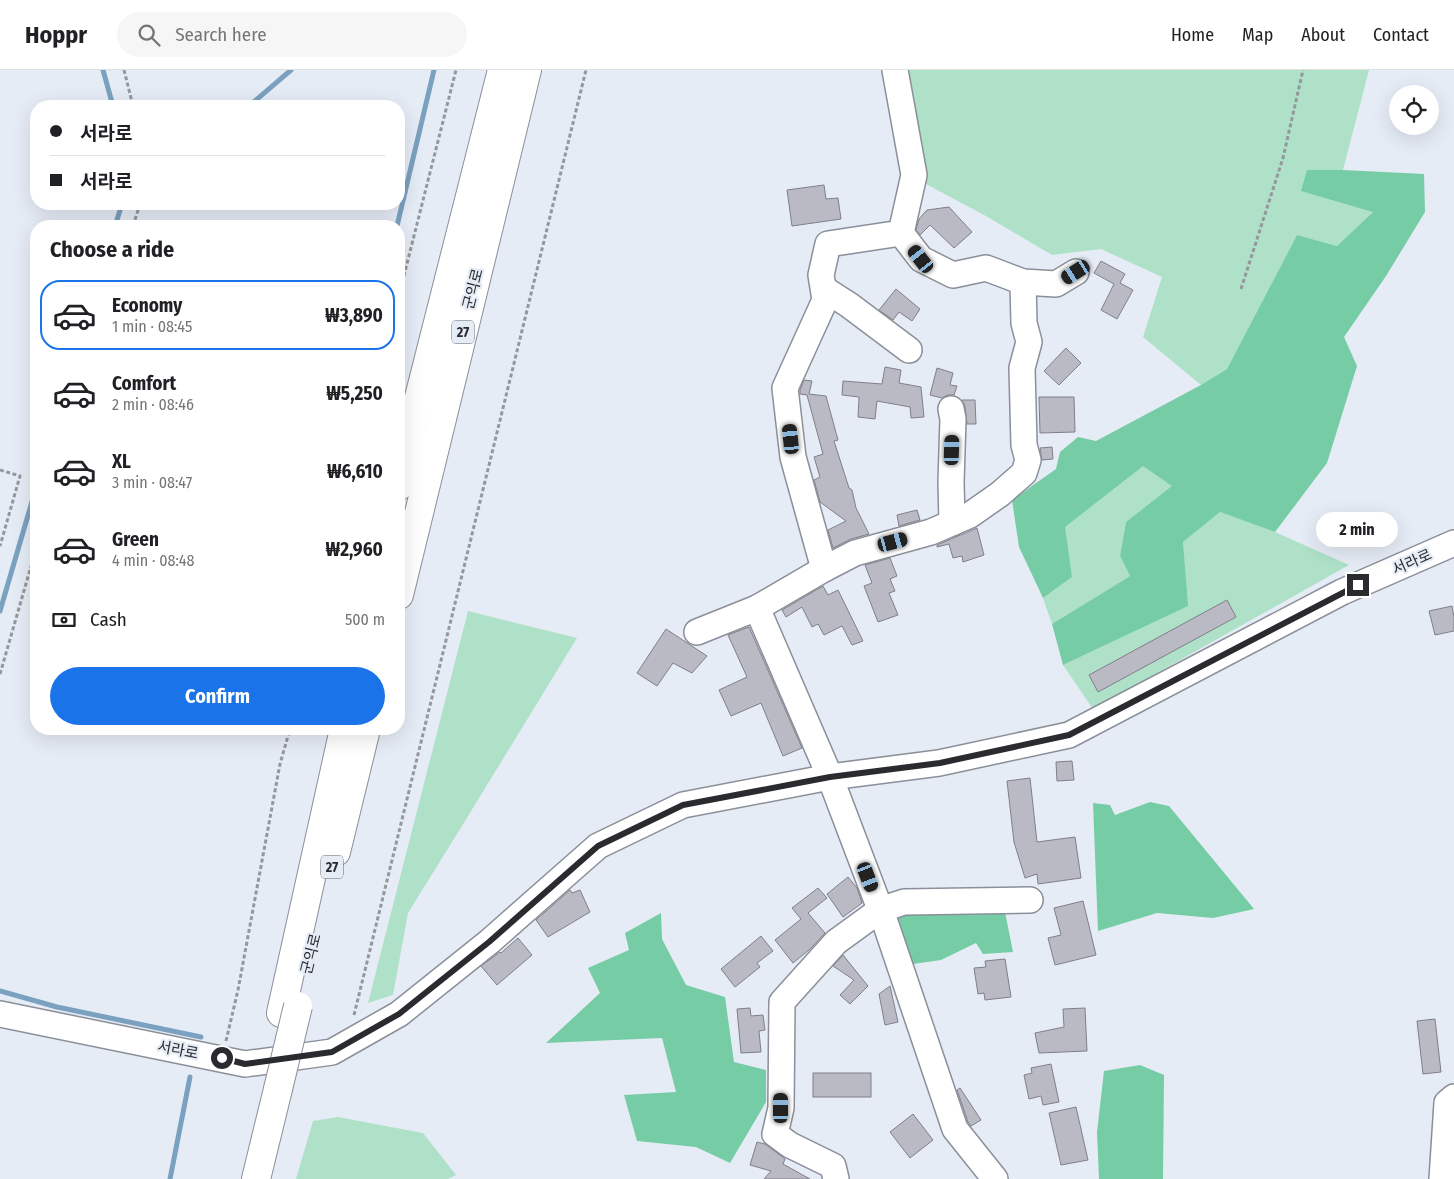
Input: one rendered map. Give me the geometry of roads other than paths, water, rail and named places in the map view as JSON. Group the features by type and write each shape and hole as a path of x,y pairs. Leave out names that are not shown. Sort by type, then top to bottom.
{"highway":[{"name":"군익로","path":"405,460 502,70"},
{"name":"군익로","path":"405,570 527,70"},
{"name":"군익로","path":"290,1010 343,735"},
{"name":"군익로","path":"241,1179 270,1090 364,735"},
{"name":"군익로","path":"256,1179 270,1090"}],"street":[{"path":"895,70 914,175 901,233"},
{"path":"901,233 921,259 953,275 986,268 1023,282 1056,284 1076,272"},
{"path":"824,568 793,456 786,388 826,300 821,275 828,244 901,233"},
{"path":"697,632 757,608 824,568 855,553 931,532 970,515 1000,494 1024,473 1028,460 1024,445 1022,368 1029,342 1024,324 1023,282"},
{"path":"824,289 849,305 909,350"},
{"path":"951,409 953,419 950,482 952,523"},
{"name":"서라로","path":"0,1014 245,1064 332,1052 399,1014 489,942 598,846 683,805 830,777 940,763 1069,735 1342,592 1454,543"},
{"path":"757,608 830,777 880,910 955,1129 995,1179"},
{"path":"836,1179 833,1166 790,1145 774,1134 781,1108 782,1002 836,942 880,910 904,902 1030,900"},
{"path":"1442,1179 1447,1103 1454,1097"}],"waterway":[{"path":"103,70 111,100"},
{"path":"256,100 291,70"},
{"path":"405,192 434,70"},
{"path":"117,220 120,210"},
{"path":"398,220 401,210"},
{"path":"0,611 30,508"},
{"path":"0,991 57,1007 201,1037"},
{"path":"170,1179 190,1077"}]}
